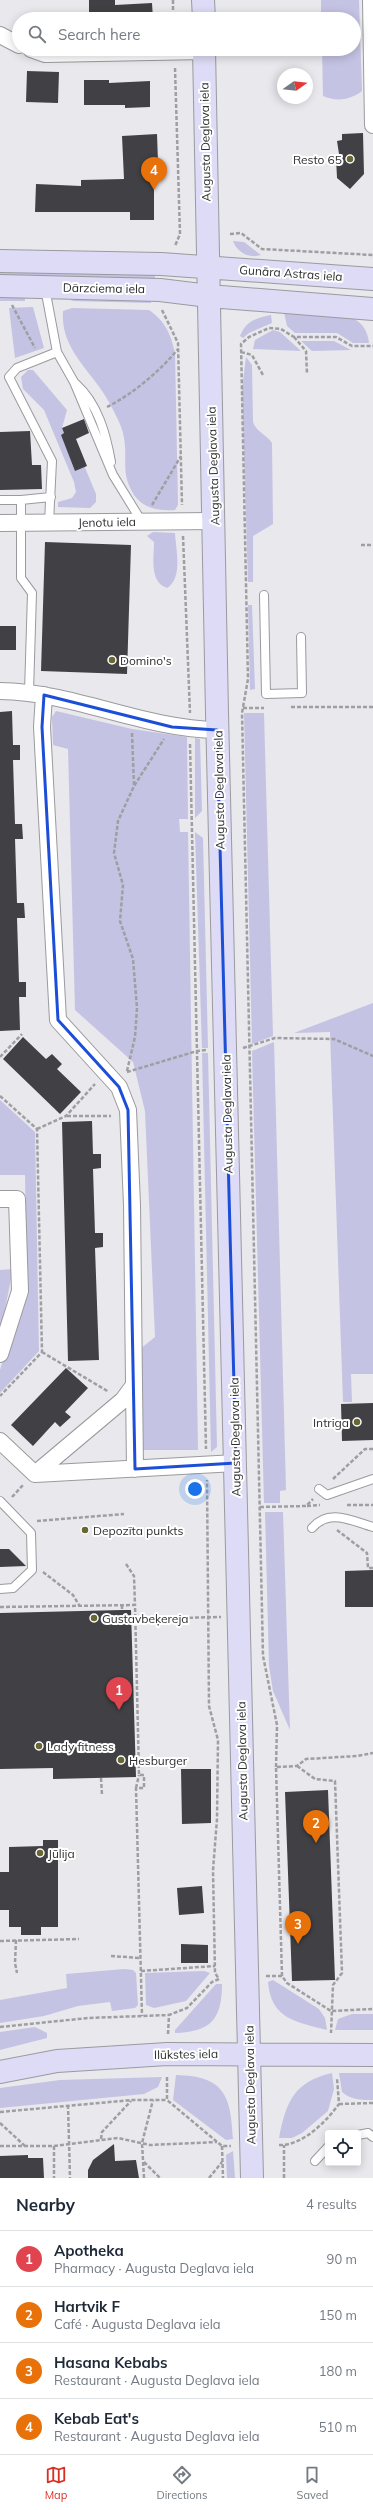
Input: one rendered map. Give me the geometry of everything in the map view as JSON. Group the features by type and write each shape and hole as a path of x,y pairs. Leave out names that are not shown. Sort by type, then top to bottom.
{"main road":[{"path":"203,0 204,12"},
{"name":"Augusta Deglava iela","path":"204,56 215,521 218,730 252,2178"},
{"name":"Dārzciema iela","path":"0,261 161,264 208,268"},
{"name":"Gunāra Astras iela","path":"208,268 373,279"},
{"name":"Dārzciema iela","path":"0,286 160,290 209,296"},
{"path":"209,296 373,309"},
{"name":"Ilūkstes iela","path":"0,2072 57,2061 190,2053 373,2054"}],"street":[{"path":"371,0 373,125"},
{"path":"0,35 12,41"},
{"name":"Jenotu iela","path":"0,523 215,521"},
{"path":"0,691 37,693 172,727 190,730 218,730"},
{"path":"37,693 42,727 58,1020 120,1087 128,1110 132,1205 135,1469"},
{"path":"0,1199 17,1199 20,1290 0,1354"},
{"path":"34,1474 122,1400 134,1385"},
{"path":"0,1441 34,1474 236,1463"}],"lane":[{"path":"45,287 58,352 74,382 113,475 142,522"},
{"path":"50,523 52,461 9,377 17,368 58,352"},
{"path":"74,382 89,396 107,438 113,475"},
{"path":"0,500 21,500 51,497"},
{"path":"21,500 21,578 32,593 37,693"},
{"path":"264,595 266,694 302,694 301,637"},
{"path":"319,1489 327,1495 336,1494 373,1479"},
{"path":"0,1589 13,1588 32,1570 31,1533 2,1504"},
{"path":"312,1528 323,1519 339,1517 373,1527"},
{"path":"361,2134 368,2133 373,2137"},
{"path":"315,2160 325,2150"}],"path":[{"path":"173,0 173,12"},
{"path":"174,56 180,234"},
{"path":"230,234 241,233 262,249 373,255"},
{"path":"11,304 41,358"},
{"path":"160,306 178,343"},
{"path":"307,374 306,351 294,337 281,329 269,328 245,340 241,344 248,680 243,708 263,1656 276,1725 282,1976 287,1983 331,2012 373,2009"},
{"path":"294,337 336,337 352,346 373,346"},
{"path":"96,412 122,400 161,370 178,349"},
{"path":"241,352 252,355 263,375"},
{"path":"142,522 181,455"},
{"path":"361,545 373,545"},
{"path":"289,707 373,707"},
{"path":"243,708 266,708"},
{"path":"132,716 134,786"},
{"path":"120,1087 126,1079 135,1037 137,1008 133,958 120,921 123,885 114,853 118,821 134,786 172,727"},
{"path":"0,2027 88,2018 169,2015 187,2008 212,1982 219,1978 215,1973 213,1870 218,1740 209,1706 207,1617 207,1464 196,1051 190,730"},
{"path":"0,1057 22,1034"},
{"path":"244,1048 249,1048 275,1038 334,1039 373,1056"},
{"path":"127,1072 196,1051 208,1050"},
{"path":"37,1129 66,1116 95,1084"},
{"path":"66,1116 111,1116"},
{"path":"42,1352 122,1400"},
{"path":"2,1504 34,1474"},
{"path":"306,1506 367,1553 368,1568 373,1568"},
{"path":"21,1522 124,1514"},
{"path":"126,1564 134,1576 139,1775 136,1788 142,2016"},
{"path":"32,1565 73,1595 79,1605"},
{"path":"122,1605 122,1610"},
{"path":"0,1606 135,1605"},
{"path":"135,1619 207,1617"},
{"path":"297,1766 306,1758 357,1756 373,1753"},
{"path":"276,1767 297,1766 315,1779 334,1781 342,1974 333,1985 331,2033"},
{"path":"136,1788 144,1788 144,1775 139,1775"},
{"path":"101,1778 102,1795"},
{"path":"0,1941 80,1939"},
{"path":"16,1940 15,1963 17,1973"},
{"path":"111,1956 140,1958"},
{"path":"141,1971 215,1966"},
{"path":"265,1976 282,1976"},
{"path":"367,2009 373,2006"},
{"path":"168,2034 169,2015"},
{"path":"167,2077 167,2100"},
{"path":"279,2145 296,2143 332,2114 339,2104 336,2078"},
{"path":"101,2139 102,2132 132,2100"},
{"path":"0,2112 132,2100 167,2100 222,2146 231,2146"},
{"path":"144,2178 142,2143 153,2100"},
{"path":"339,2104 373,2103"},
{"path":"68,2105 70,2178"},
{"path":"0,2123 25,2146"},
{"path":"0,2146 54,2146 118,2138 142,2143 204,2144 217,2142"},
{"path":"284,2145 284,2178"},
{"path":"54,2146 54,2178"},
{"path":"222,2146 223,2178"},
{"path":"143,2162 160,2178"},
{"path":"209,2178 223,2162"}],"highlighted area":[{"path":"44,695 172,727 217,730 236,1463 135,1469 128,1110 119,1087 58,1020 42,727"}],"shaded area":[{"path":"321,0 359,0 359,12 321,12"},
{"path":"322,56 361,56 362,91 343,99 333,99 323,96"},
{"path":"233,241 244,242 261,255 252,256 244,254 237,248"},
{"path":"0,270 155,273 155,280 0,277"},
{"path":"0,296 25,297 25,301 0,301"},
{"path":"79,298 151,299 151,303 70,301"},
{"path":"33,307 44,348 15,358 9,308"},
{"path":"72,308 149,310 155,314 166,328 172,340 175,353 178,505 175,510 152,508 142,503 134,495 127,480 125,446 120,424 102,391 78,360 63,325 63,311"},
{"path":"284,312 323,312 348,316 359,322 366,331 369,343 353,343 337,333 295,333 287,326"},
{"path":"271,315 272,323 249,333 243,338 240,336 245,327 252,321"},
{"path":"273,330 280,332 301,351 253,349 255,340"},
{"path":"301,341 334,341 351,350 312,351"},
{"path":"246,357 252,365 253,422 257,429 272,443 273,524 253,536 253,582 248,582 242,389"},
{"path":"28,370 33,370 67,410 62,428 64,433 61,435 67,449 76,446 96,494 96,502 90,508 58,507 58,502 72,498 76,492 74,482 44,410 23,389 21,377"},
{"path":"153,532 175,533 177,571 175,578 167,588 161,585 155,575 153,562 154,542 147,536"},
{"path":"248,605 252,605 255,689 250,690"},
{"path":"56,711 132,729 187,737 188,819 179,819 180,832 188,832 198,1450 141,1450 140,1349 155,1337 145,1111 133,1062 75,1010 68,749 53,745 52,717"},
{"path":"244,713 264,713 273,1036 252,1044"},
{"path":"195,738 200,739 202,811 195,818"},
{"path":"195,832 203,838 208,1048 202,1048"},
{"path":"373,1003 373,1374 351,1374 352,1402 343,1402 330,1032 294,1033"},
{"path":"274,1042 286,1490 280,1491 280,1503 264,1503 252,1051"},
{"path":"202,1053 208,1053 217,1447 211,1452"},
{"path":"0,1100 35,1132 39,1351 0,1393 0,1370 27,1285 25,1175 0,1175"},
{"path":"13,1269 0,1334 0,1270"},
{"path":"265,1512 283,1512 290,1730 273,1691 269,1666"},
{"path":"124,1969 133,1970 136,1973 138,2005 135,2008 112,2011 110,2002 78,2006 44,2016 0,2023 0,2000 67,1988 66,1974"},
{"path":"204,1971 210,1973 186,2001 154,2008 146,2005 145,1973"},
{"path":"273,1980 319,2009 325,2018 327,2030 296,2021 287,2017 280,2011 274,2004 270,1994 268,1982"},
{"path":"216,1984 222,1984 220,2006 217,2015 212,2021 198,2030 175,2033 175,2030"},
{"path":"352,2014 373,2014 373,2030 335,2030 338,2019"},
{"path":"35,2027 47,2033 47,2038 0,2050 0,2032"},
{"path":"332,2073 334,2089 328,2111 302,2133 292,2138 279,2138 289,2104 300,2088 308,2082"},
{"path":"339,2073 373,2073 373,2100 356,2099 349,2097 342,2092"},
{"path":"176,2075 205,2079 215,2084 222,2091 227,2100 230,2111 233,2139 226,2140 173,2100"},
{"path":"162,2077 158,2087 144,2094 0,2108 0,2088 60,2080"},
{"path":"233,2151 235,2178 227,2178 226,2155"}],"building":[{"path":"89,0 115,0 115,5 152,3 153,12 89,12"},
{"path":"27,71 59,72 58,103 26,102"},
{"path":"84,80 109,80 109,83 150,81 150,107 125,108 125,105 84,105"},
{"path":"363,133 364,174 350,189 337,178 336,158 339,154 337,141 342,140 342,134"},
{"path":"157,134 158,162 154,162 154,220 130,220 130,212 35,212 36,184 81,186 81,180 124,179 122,136"},
{"path":"84,419 89,433 76,439 87,466 75,471 61,435 64,433 62,428"},
{"path":"30,431 32,465 41,465 42,489 0,490 0,432"},
{"path":"45,542 131,545 127,674 41,671"},
{"path":"0,626 16,626 16,650 0,650"},
{"path":"12,711 13,745 20,745 20,760 13,760 15,824 22,824 23,839 15,839 17,903 24,903 25,918 17,918 19,982 26,982 26,997 19,997 20,1030 0,1031 0,712"},
{"path":"23,1037 46,1059 52,1054 62,1064 57,1069 81,1092 60,1114 3,1059"},
{"path":"92,1121 93,1154 101,1154 101,1168 93,1169 95,1233 103,1233 103,1247 95,1248 99,1360 68,1361 62,1122"},
{"path":"66,1368 88,1388 65,1412 71,1417 60,1427 55,1422 33,1446 11,1425"},
{"name":"Intriga","path":"373,1403 373,1440 342,1441 341,1404"},
{"path":"0,1549 9,1549 26,1566 0,1567"},
{"path":"373,1570 373,1607 345,1607 345,1571"},
{"path":"131,1610 136,1777 53,1779 53,1768 0,1769 0,1613"},
{"path":"181,1769 211,1769 211,1823 182,1824"},
{"path":"328,1790 335,1980 292,1981 285,1792"},
{"path":"43,1840 58,1840 58,1927 41,1927 41,1935 21,1935 21,1927 9,1927 9,1910 0,1910 0,1872 9,1872 9,1847 43,1846"},
{"path":"202,1886 204,1913 179,1915 177,1888"},
{"path":"181,1944 208,1945 208,1963 181,1963"},
{"path":"114,2144 115,2161 136,2160 139,2178 88,2178 88,2170 93,2160"},
{"path":"28,2155 28,2158 43,2158 44,2178 0,2178 0,2156"}],"place":[{"name":"Resto 65","path":"350,159"},
{"name":"Kebab Eat's","path":"154,190"},
{"name":"Domino's","path":"112,660"},
{"name":"Intriga","path":"357,1422"},
{"name":"Depozīta punkts","path":"85,1530"},
{"name":"Gustavbeķereja","path":"94,1618"},
{"name":"Apotheka","path":"119,1710"},
{"name":"Lady fitness","path":"39,1746"},
{"name":"Hesburger","path":"121,1760"},
{"name":"Hartvik F","path":"316,1843"},
{"name":"Jūlija","path":"40,1853"},
{"name":"Hasana Kebabs","path":"298,1944"}]}
